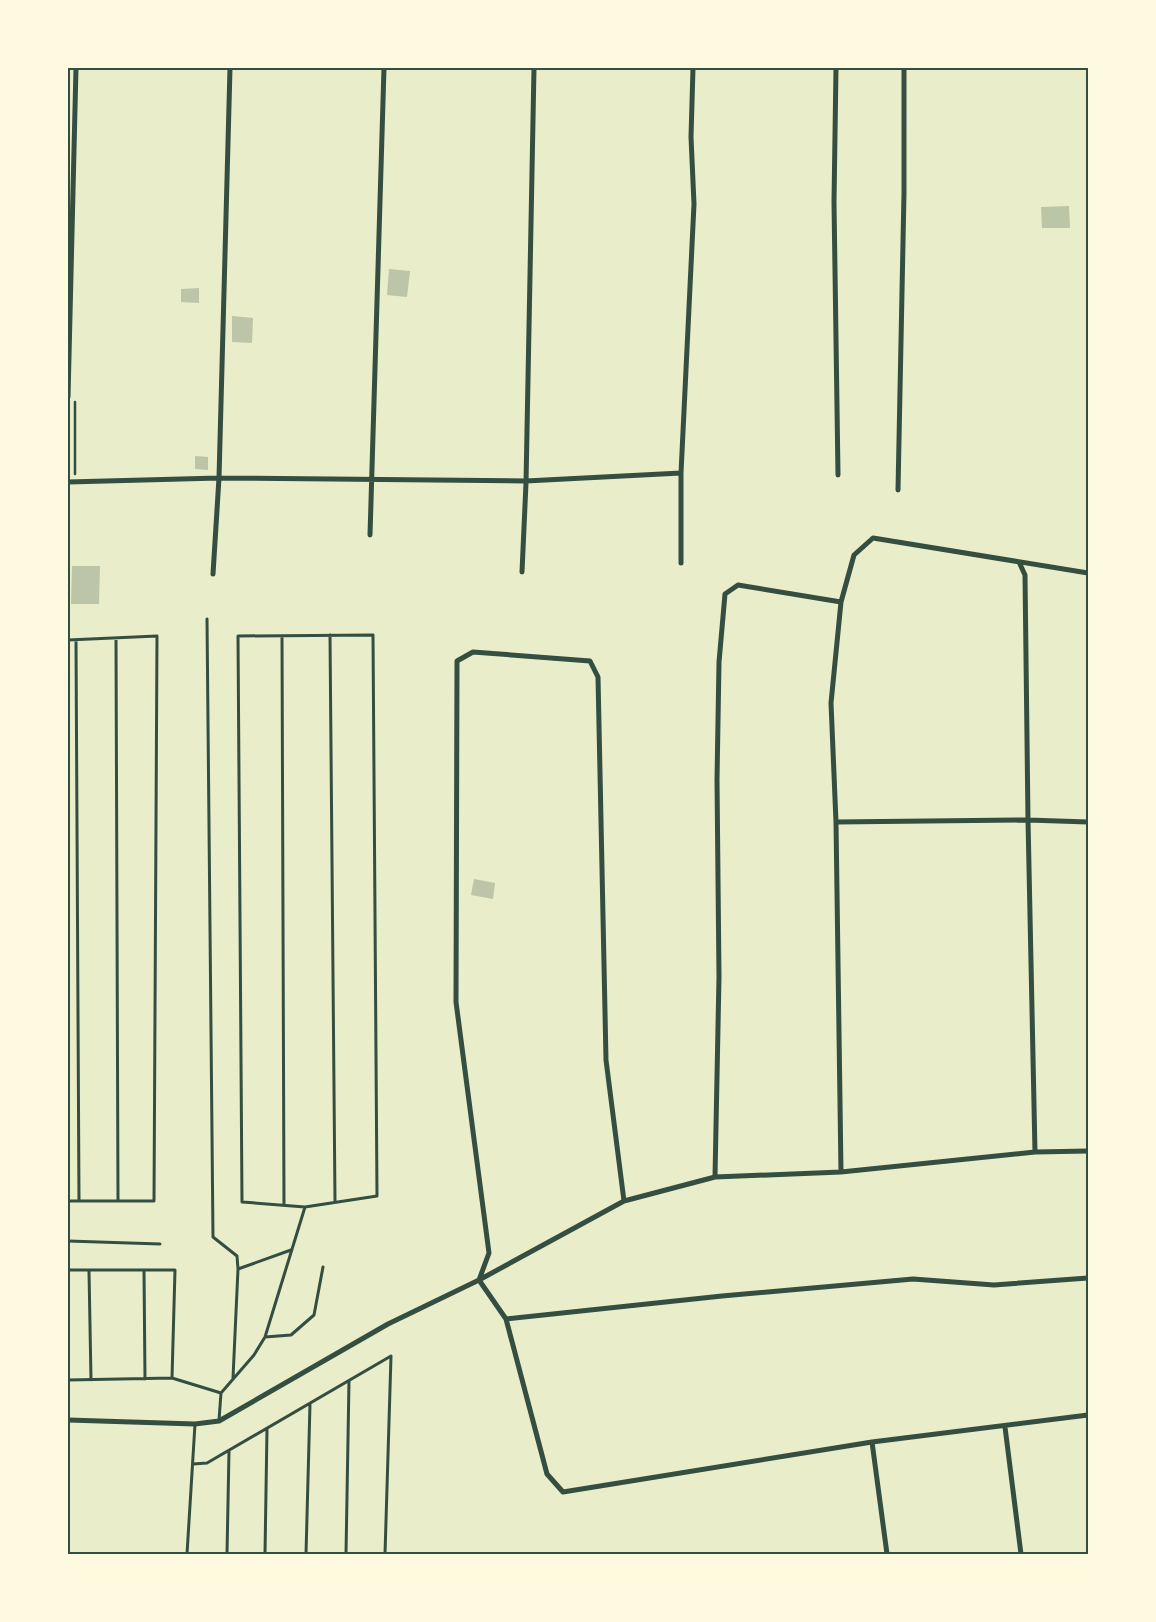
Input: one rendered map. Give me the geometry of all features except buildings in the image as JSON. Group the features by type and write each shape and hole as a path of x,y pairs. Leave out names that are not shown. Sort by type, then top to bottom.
{"street":[{"path":"68,397 76,68"},
{"path":"213,574 219,478 230,68"},
{"path":"370,535 384,68"},
{"path":"522,572 526,481 534,68"},
{"path":"681,563 681,473 694,204 691,137 693,68"},
{"path":"836,68 834,202 838,475"},
{"path":"898,490 904,194 904,68"},
{"path":"68,482 219,478 526,481 681,473"},
{"path":"841,1172 836,822 831,703 841,602 854,555 873,538 1088,573"},
{"path":"1019,562 1025,575 1035,1152"},
{"path":"716,1177 719,977 716,780 719,662 725,594 738,585 841,602"},
{"path":"479,1280 489,1253 456,1002 458,662 473,652 590,661 598,677 606,1060 624,1201"},
{"path":"836,822 1028,820 1088,822"},
{"path":"68,1420 195,1424 219,1421 388,1324 479,1280 624,1201 716,1177 841,1172 1035,1152 1088,1152"},
{"path":"506,1319 722,1296 913,1279 994,1284 1088,1278"},
{"path":"479,1280 506,1319 547,1474 563,1492 872,1442 1088,1415"},
{"path":"1005,1426 1021,1554"},
{"path":"872,1442 888,1554"}],"lane":[{"path":"207,619 213,1237 237,1256 233,1379"},
{"path":"330,635 335,1202"},
{"path":"330,635 373,635 377,1196 305,1207 242,1202 238,636 330,635"},
{"path":"68,640 157,636 154,1201 68,1201"},
{"path":"282,636 284,1205"},
{"path":"116,638 118,1201"},
{"path":"76,640 79,1201"},
{"path":"219,1421 221,1392 254,1355 265,1337 305,1207"},
{"path":"68,1241 160,1244"},
{"path":"238,1269 292,1250"},
{"path":"265,1337 291,1335 314,1315 322,1267"},
{"path":"68,1270 175,1270 172,1378"},
{"path":"89,1270 91,1380"},
{"path":"144,1270 145,1379"},
{"path":"193,1464 207,1463 229,1451 391,1356 385,1554"},
{"path":"68,1380 172,1378 221,1392"},
{"path":"346,1554 349,1381"},
{"path":"306,1554 310,1404"},
{"path":"187,1554 195,1424"},
{"path":"265,1554 267,1428"},
{"path":"227,1554 229,1451"}]}
